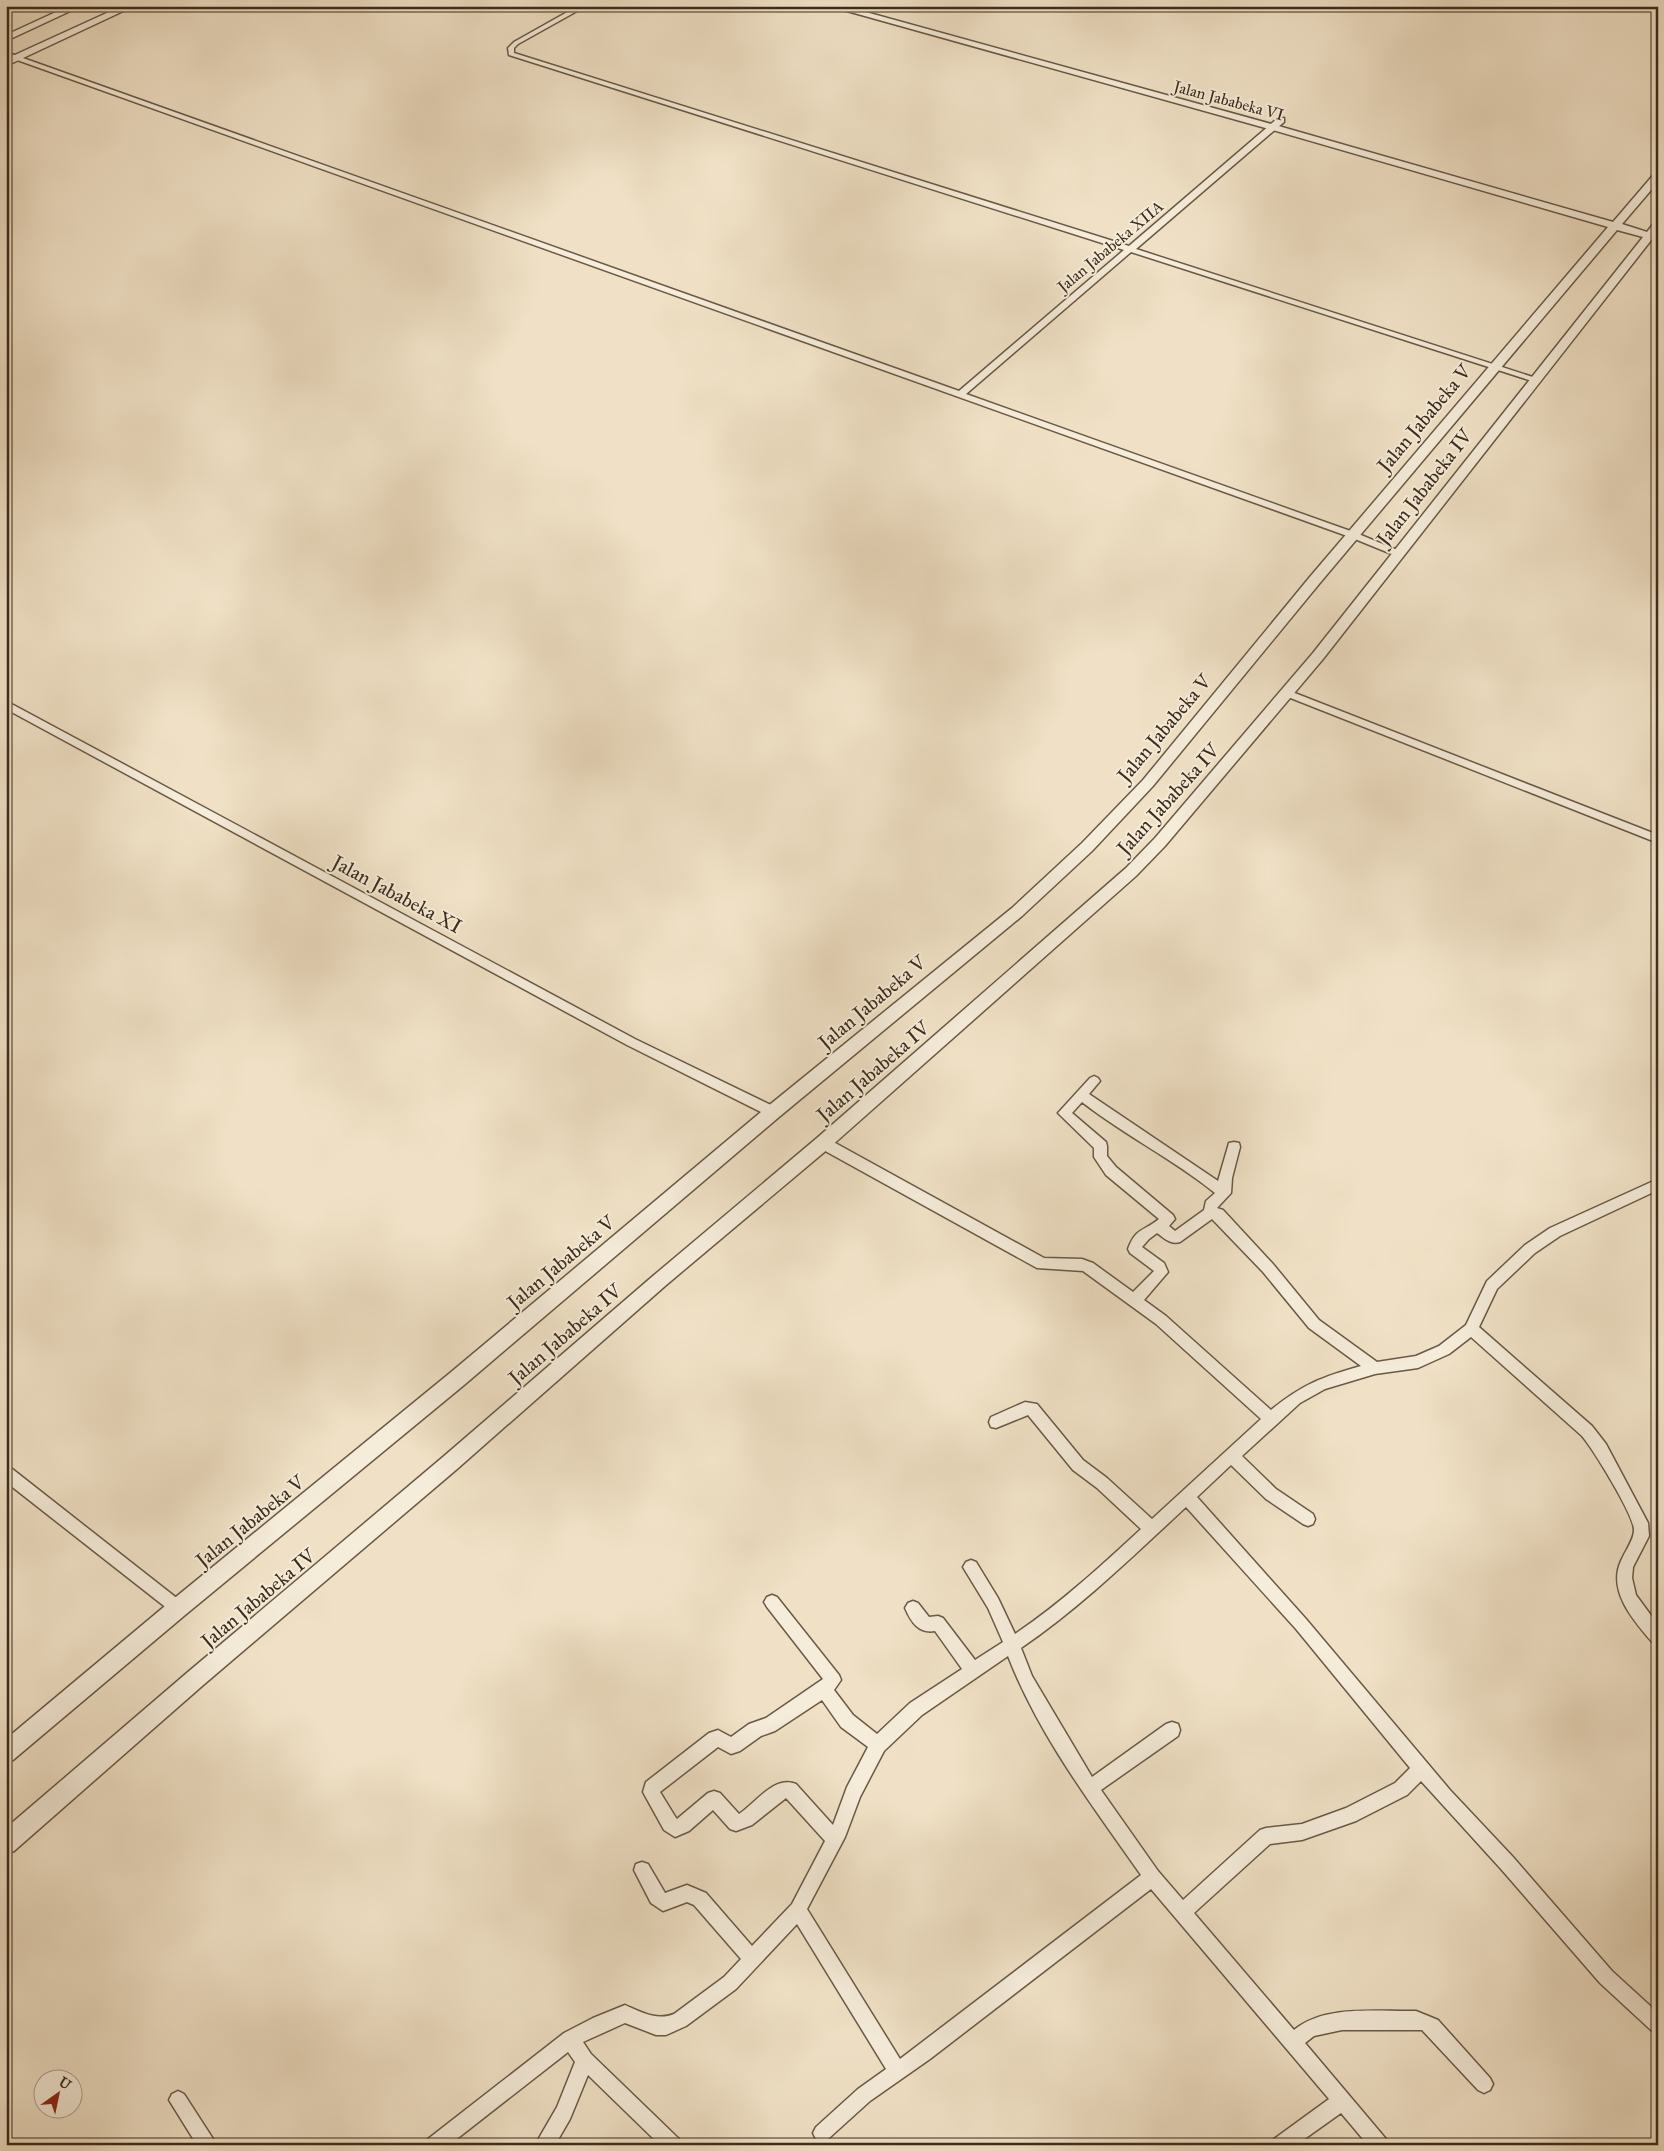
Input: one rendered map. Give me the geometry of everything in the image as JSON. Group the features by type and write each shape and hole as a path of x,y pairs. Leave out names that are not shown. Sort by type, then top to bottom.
{"street":[{"path":"6,38 77,6"},
{"path":"11,58 130,6"},
{"path":"583,6 516,43 511,48 511,54 641,97 1129,249 1535,379"},
{"name":"Jalan Jababeka VI","path":"833,6 1272,127 1618,219"},
{"name":"Jalan Jababeka VI","path":"870,6 1393,151"},
{"path":"11,58 960,394 1353,535 1399,554"},
{"name":"Jalan Jababeka XIIA","path":"960,394 1281,120"},
{"name":"Jalan Jababeka V","path":"6,1753 178,1608 457,1379 773,1112 1017,912 1087,847 1148,783 1618,219 1658,175"},
{"path":"1618,219 1656,230"},
{"name":"Jalan Jababeka IV","path":"6,1843 195,1679 450,1463 659,1280 823,1143 1131,872 1160,842 1287,694 1535,379 1656,230"},
{"path":"1287,694 1658,839"},
{"name":"Jalan Jababeka XI","path":"6,704 631,1042 773,1112"},
{"path":"1094,1081 1065,1111 1065,1115 1101,1146 1100,1157 1111,1171 1168,1218 1159,1227 1152,1228 1136,1245 1135,1249 1158,1267 1161,1272 1134,1301"},
{"path":"1081,1095 1126,1128 1179,1158 1224,1193"},
{"path":"823,1143 1042,1264 1085,1265 1161,1320 1271,1419"},
{"path":"1210,1213 1211,1205 1224,1193 1225,1178 1234,1147"},
{"path":"434,2145 570,2039 599,2024 625,2014 656,2026 666,2026 730,1982 798,1910 835,1839 853,1793 878,1745 916,1709 1011,1643 1047,1621 1089,1587 1186,1496 1295,1399 1321,1384 1375,1368 1418,1362 1434,1356 1459,1340 1471,1329 1492,1285 1530,1249 1555,1232 1658,1184"},
{"path":"1159,1227 1175,1238 1210,1213 1218,1214 1314,1324 1375,1368"},
{"path":"1471,1329 1554,1404 1587,1431 1601,1449 1641,1523 1643,1532 1629,1557 1623,1574 1625,1592 1638,1613 1658,1637"},
{"path":"996,1422 1025,1408 1032,1409 1078,1465 1102,1483 1151,1528"},
{"path":"1231,1455 1271,1494 1308,1519"},
{"path":"6,1473 178,1608"},
{"path":"1186,1496 1301,1624 1421,1770 1507,1862 1606,1977 1658,2025"},
{"path":"971,1567 993,1603 1026,1681 1090,1788 1152,1877 1380,2145"},
{"path":"772,1602 833,1680 824,1689 769,1725 755,1728 734,1746 715,1738 652,1788 650,1792 675,1829 683,1825 714,1799 736,1823 746,1819 782,1790 790,1790 835,1839"},
{"path":"914,1608 926,1625 938,1623 973,1670"},
{"path":"824,1689 847,1721 878,1745"},
{"path":"1090,1788 1172,1730"},
{"path":"1182,1913 1266,1836 1302,1832 1350,1815 1401,1789 1421,1770"},
{"path":"642,1870 663,1902 686,1894 700,1899 752,1959"},
{"path":"822,2133 864,2095 897,2070 924,2053 1152,1877"},
{"path":"798,1910 897,2070"},
{"path":"1292,2042 1310,2028 1342,2021 1416,2020 1432,2026 1484,2084"},
{"path":"570,2039 585,2060 673,2145"},
{"path":"544,2145 564,2113 585,2060"},
{"path":"178,2100 208,2145"},
{"path":"1280,2145 1342,2101"}]}
